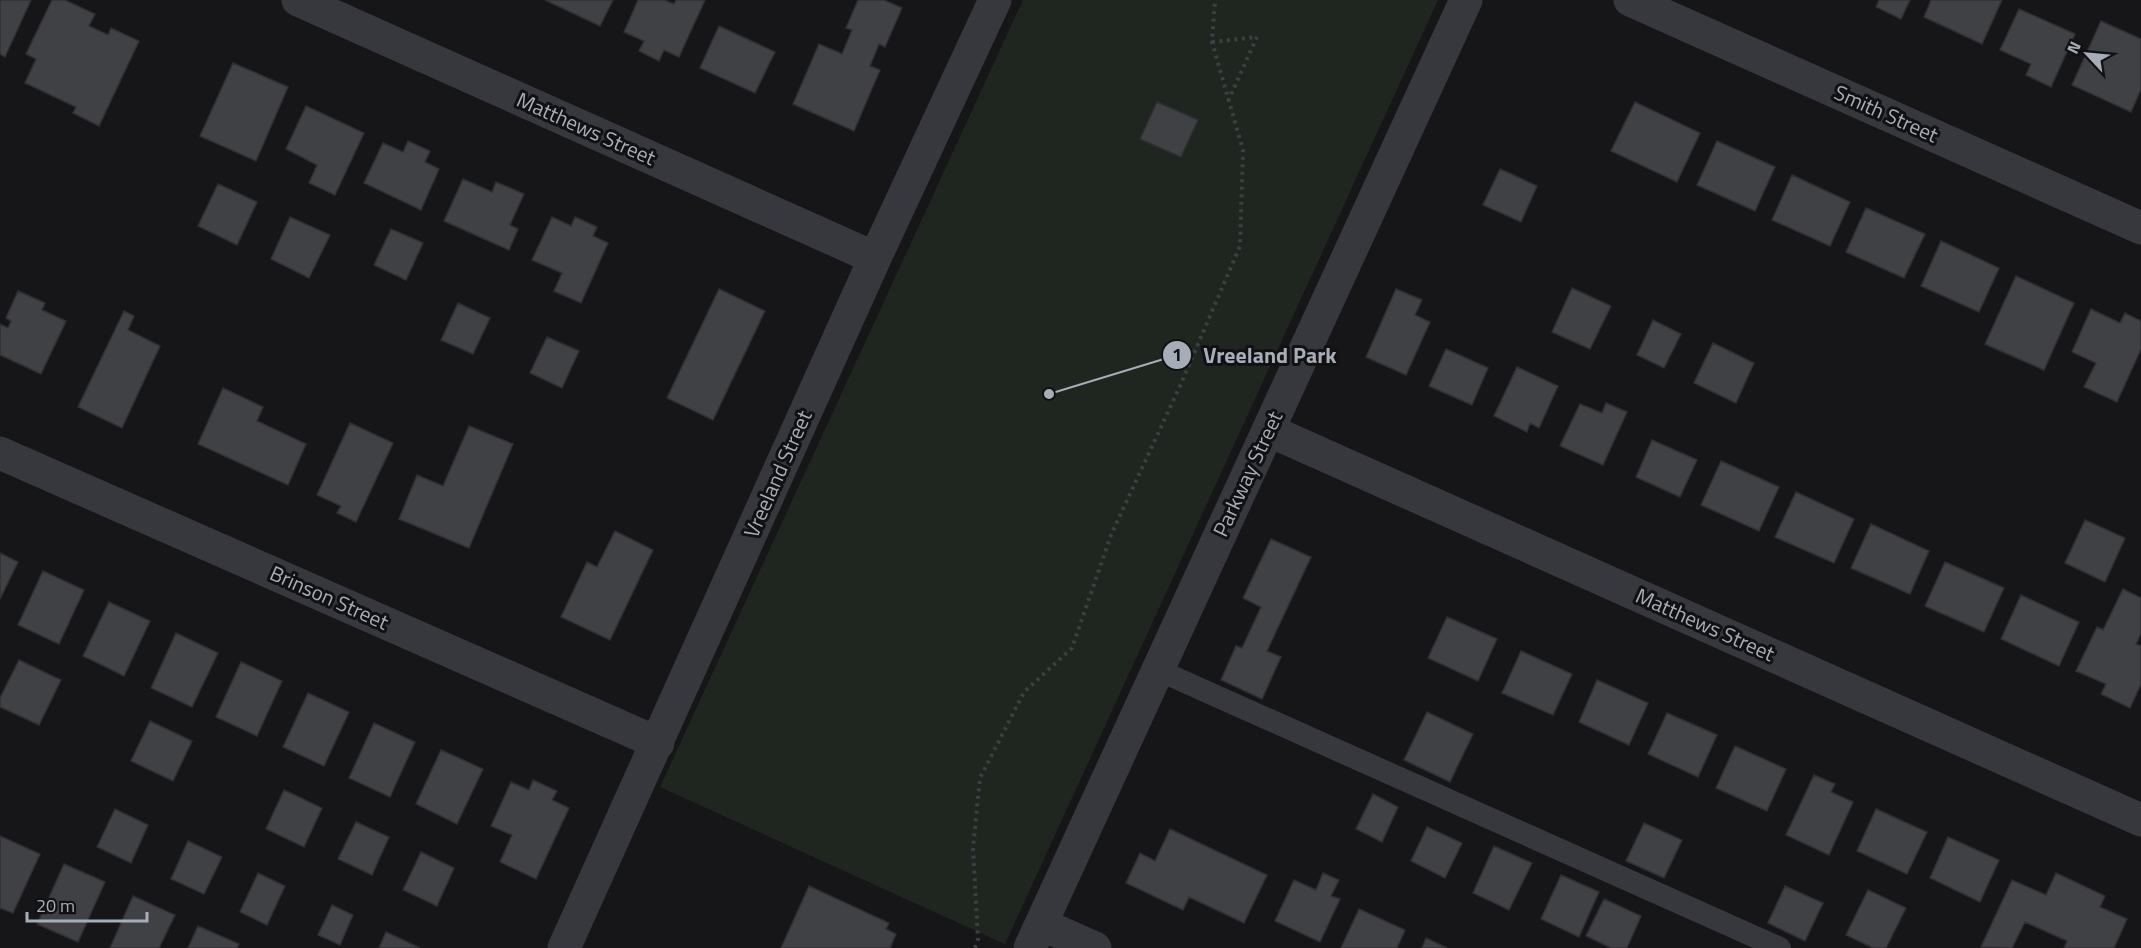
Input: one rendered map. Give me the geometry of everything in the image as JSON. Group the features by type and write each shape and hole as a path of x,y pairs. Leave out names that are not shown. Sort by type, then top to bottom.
{"street":[{"name":"Matthews Street","path":"298,0 875,258"},
{"name":"Vreeland Street","path":"564,948 994,0"},
{"name":"Parkway Street","path":"1036,936 1466,0"},
{"name":"Smith Street","path":"1630,0 2141,228"},
{"name":"Matthews Street","path":"1268,430 2141,820"},
{"name":"Brinson Street","path":"0,453 658,742"},
{"path":"1036,936 1095,948"}],"lane":[{"path":"1158,670 1780,948"}],"path":[{"path":"975,948 978,939 973,848 980,778 1024,692 1072,648 1111,535 1180,386 1240,246 1243,150 1212,42 1215,0"},
{"path":"1212,42 1257,37 1228,102"}],"shaded area":[{"path":"1023,0 1438,0 1005,944 660,787"}],"building":[{"path":"0,0 31,0 5,57 0,54"},
{"path":"52,0 65,0 95,14 89,26 108,35 111,28 139,41 99,126 73,113 76,107 25,83 36,59 26,54"},
{"path":"545,0 613,0 600,26"},
{"path":"638,0 664,0 674,4 676,0 705,0 679,57 664,50 659,61 639,51 644,41 624,32"},
{"path":"858,0 884,0 902,8 885,47 879,44 870,66 880,70 854,131 793,104 819,44 842,54 852,30 846,28"},
{"path":"1879,0 1910,0 1901,19 1876,7"},
{"path":"1931,0 2002,0 1982,44 1924,17"},
{"path":"2019,9 2075,34 2051,87 2026,75 2031,64 2000,50"},
{"path":"2101,21 2141,39 2141,89 2131,112 2072,85"},
{"path":"719,26 775,52 755,93 700,68"},
{"path":"233,63 288,87 256,161 200,136"},
{"path":"1157,102 1198,120 1181,157 1140,139"},
{"path":"1635,102 1700,133 1677,182 1611,151"},
{"path":"306,106 364,133 335,195 309,183 317,165 286,149"},
{"path":"408,141 430,151 425,162 439,169 421,210 364,183 383,143 403,152"},
{"path":"1717,141 1775,167 1755,211 1697,185"},
{"path":"1500,169 1537,186 1521,222 1483,205"},
{"path":"1792,175 1850,202 1830,246 1772,220"},
{"path":"463,179 492,192 496,182 524,194 510,225 518,229 509,250 444,221"},
{"path":"218,184 257,202 237,245 198,226"},
{"path":"1866,208 1925,234 1904,278 1846,252"},
{"path":"290,217 330,235 309,278 271,259"},
{"path":"552,217 571,226 575,217 597,227 593,236 608,243 581,303 554,291 562,273 532,260"},
{"path":"391,229 423,243 406,280 374,265"},
{"path":"1941,241 1999,268 1979,312 1921,286"},
{"path":"2016,276 2074,303 2044,370 1985,344"},
{"path":"1572,288 1611,306 1590,349 1552,332"},
{"path":"719,289 765,311 713,420 667,398"},
{"path":"1396,289 1422,300 1415,315 1430,322 1406,375 1366,357"},
{"path":"18,291 45,303 42,310 66,321 41,374 0,355 0,324 8,328 11,321 6,318"},
{"path":"458,303 490,318 473,354 441,340"},
{"path":"2091,309 2120,323 2125,313 2141,321 2141,349 2117,402 2084,387 2096,363 2072,352"},
{"path":"124,311 134,316 128,330 160,346 122,428 78,407"},
{"path":"1653,320 1681,334 1664,368 1637,355"},
{"path":"547,337 579,351 562,388 530,373"},
{"path":"1713,343 1754,363 1736,403 1694,383"},
{"path":"1446,349 1488,368 1472,405 1429,386"},
{"path":"1517,367 1558,386 1539,428 1530,423 1527,432 1494,416"},
{"path":"223,388 263,407 257,421 306,444 288,485 198,444"},
{"path":"1606,403 1627,412 1603,465 1560,446 1580,404 1602,413"},
{"path":"350,423 393,443 356,522 337,513 341,506 317,495"},
{"path":"469,426 513,444 469,548 399,519 417,475 443,486"},
{"path":"1652,440 1697,460 1680,497 1636,477"},
{"path":"1721,461 1779,487 1759,531 1701,505"},
{"path":"1796,492 1854,519 1834,563 1775,537"},
{"path":"2085,520 2125,538 2105,582 2065,563"},
{"path":"1871,524 1929,551 1910,594 1851,568"},
{"path":"615,531 653,550 610,640 561,617 587,562 597,567"},
{"path":"1271,539 1311,557 1267,651 1281,657 1262,699 1221,680 1236,646 1242,648 1261,607 1243,598"},
{"path":"0,553 18,562 0,599"},
{"path":"1945,562 2004,588 1984,632 1925,606"},
{"path":"43,571 84,590 59,644 18,625"},
{"path":"2123,589 2141,598 2141,633 2136,644 2141,646 2141,684 2130,708 2101,694 2106,684 2076,671 2097,627 2103,630"},
{"path":"2021,595 2079,622 2059,666 2001,639"},
{"path":"109,602 150,621 124,676 83,656"},
{"path":"1447,617 1497,639 1478,681 1428,658"},
{"path":"176,633 218,653 192,707 151,688"},
{"path":"1521,651 1572,674 1553,715 1502,693"},
{"path":"19,660 61,680 39,725 0,707 0,698"},
{"path":"241,662 282,681 257,736 216,717"},
{"path":"1597,680 1648,703 1629,745 1579,722"},
{"path":"308,693 349,712 324,766 283,747"},
{"path":"1427,712 1473,734 1450,782 1404,760"},
{"path":"1667,713 1717,735 1698,777 1648,754"},
{"path":"150,721 192,741 173,781 131,761"},
{"path":"374,723 415,742 390,797 349,778"},
{"path":"1735,746 1786,769 1767,811 1716,788"},
{"path":"441,750 483,769 457,824 416,804"},
{"path":"1814,775 1835,784 1831,792 1853,802 1829,855 1786,835"},
{"path":"533,780 557,791 552,800 569,808 536,879 500,862 512,835 491,826 511,782 529,790"},
{"path":"284,790 322,808 304,847 266,829"},
{"path":"1373,794 1398,807 1382,842 1356,829"},
{"path":"115,809 148,825 131,863 97,847"},
{"path":"1876,809 1927,832 1907,874 1857,851"},
{"path":"356,822 389,837 372,875 338,859"},
{"path":"1644,823 1682,840 1664,878 1626,861"},
{"path":"1427,827 1462,843 1445,878 1411,861"},
{"path":"1170,829 1267,875 1244,923 1189,897 1183,910 1126,883 1140,853 1155,861"},
{"path":"0,836 40,854 13,913 0,908"},
{"path":"1948,837 1999,860 1980,902 1930,878"},
{"path":"188,841 222,857 204,894 171,879"},
{"path":"1494,846 1532,863 1509,910 1473,893"},
{"path":"421,852 454,868 437,906 403,890"},
{"path":"64,864 105,882 78,942 37,924"},
{"path":"258,873 285,886 267,925 240,912"},
{"path":"1323,873 1339,880 1331,896 1340,899 1320,942 1275,921 1294,880 1316,890"},
{"path":"2056,873 2105,896 2100,907 2127,919 2114,948 2064,948 2067,941 2025,922 2012,948 1981,947 2012,880 2046,895"},
{"path":"1561,875 1599,892 1579,937 1541,919"},
{"path":"809,886 889,923 886,929 896,934 890,948 781,948"},
{"path":"1785,886 1823,903 1805,941 1768,923"},
{"path":"1868,890 1906,908 1886,948 1873,948 1846,935"},
{"path":"133,896 175,915 159,948 110,948"},
{"path":"1604,899 1641,916 1627,948 1611,948 1586,936"},
{"path":"332,905 353,915 340,945 318,935"},
{"path":"1359,909 1405,930 1397,948 1341,948"},
{"path":"198,926 239,944 237,948 188,948"},
{"path":"386,932 420,948 379,948"},
{"path":"1426,938 1447,948 1422,948"}],"place":[{"name":"Vreeland Park","path":"1049,394"}]}
